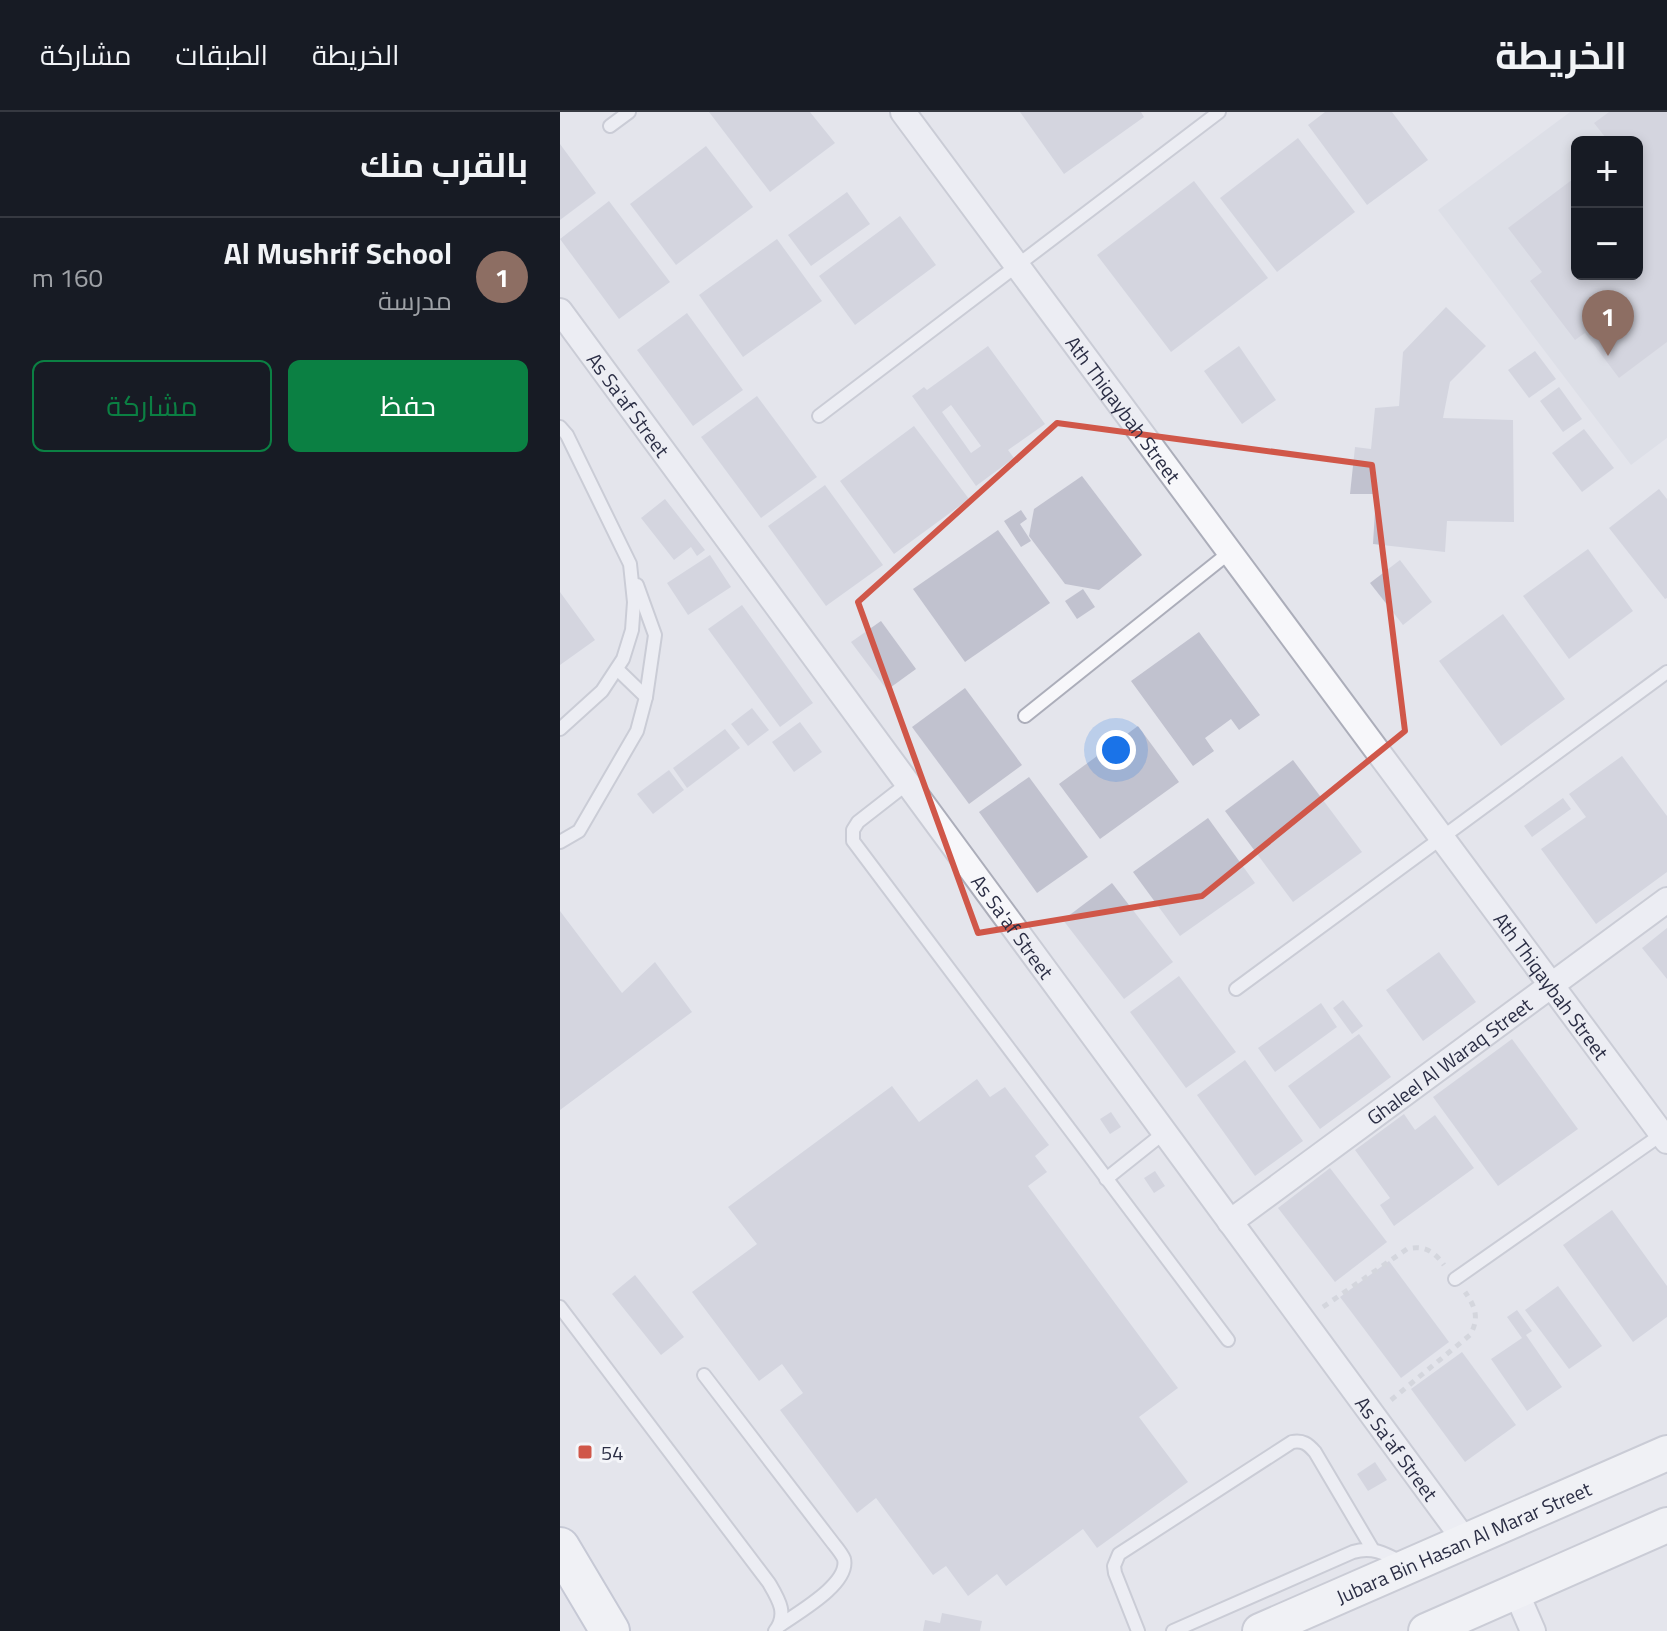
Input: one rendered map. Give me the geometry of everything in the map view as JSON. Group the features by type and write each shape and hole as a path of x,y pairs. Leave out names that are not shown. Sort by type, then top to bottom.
{"main road":[{"path":"560,1547 610,1631"}],"street":[{"name":"Ath Thiqaybah Street","path":"909,114 1018,266 1665,1135"},
{"name":"As Sa'af Street","path":"560,311 1466,1542"},
{"name":"Ghaleel Al Waraq Street","path":"1230,1222 1667,900"},
{"name":"Jubara Bin Hasan Al Marar Street","path":"1260,1631 1667,1453"},
{"path":"1426,1631 1481,1615 1516,1592 1667,1525"},
{"path":"1516,1592 1533,1631"}],"lane":[{"path":"610,126 629,112"},
{"path":"819,416 1219,112"},
{"path":"560,427 567,435 630,564 655,635 646,697 637,731 579,831 560,842"},
{"path":"1025,716 1230,552"},
{"path":"560,729 602,691 623,659 632,630 634,602 630,564"},
{"path":"617,669 646,697"},
{"path":"1236,989 1667,672"},
{"path":"908,783 858,822 853,830 853,841 1228,1340"},
{"path":"1106,1179 1165,1132"},
{"name":"Ath Thiqaybah Street","path":"1455,1279 1665,1135"},
{"path":"560,1307 769,1583 782,1611 777,1628"},
{"path":"704,1375 844,1560 840,1578 777,1628"},
{"path":"1138,1631 1115,1573 1114,1566 1119,1554 1292,1442 1300,1441 1315,1452 1373,1550"},
{"path":"1173,1631 1363,1549 1383,1552 1410,1567"}],"path":[{"path":"1303,1321 1407,1249 1416,1247 1433,1252 1455,1279 1476,1312 1470,1335 1372,1416"}],"highlighted area":[{"path":"1057,423 1372,465 1405,731 1202,896 978,933 858,602"}],"shaded area":[{"path":"1570,112 1667,112 1667,438 1631,465 1438,210"}],"building":[{"path":"709,112 810,112 835,143 770,192"},
{"path":"1020,112 1141,112 1144,117 1064,174"},
{"path":"1325,112 1392,112 1428,160 1367,205 1308,125"},
{"path":"1609,112 1667,112 1667,342 1619,378 1585,333 1575,340 1530,281 1542,272 1508,228 1571,181 1571,280 1643,280 1643,136 1604,136 1594,123"},
{"path":"1298,138 1355,212 1277,272 1220,198"},
{"path":"560,144 596,193 560,220"},
{"path":"706,146 753,207 676,265 630,204"},
{"path":"1194,181 1268,278 1171,352 1097,255"},
{"path":"847,192 870,224 811,266 788,235"},
{"path":"609,201 670,282 619,319 560,239"},
{"path":"900,216 936,265 855,325 819,276"},
{"path":"777,239 822,301 743,357 699,295"},
{"path":"1446,307 1486,346 1450,382 1443,418 1513,420 1514,522 1447,521 1445,552 1373,544 1376,494 1350,494 1355,447 1371,449 1375,408 1399,406 1403,352"},
{"path":"687,313 743,390 693,426 637,350"},
{"path":"988,346 1045,424 1008,450 1014,458 976,486 912,396 924,387 927,390","holes":["951,405 981,446 971,453 942,412"]},
{"path":"1239,346 1276,400 1242,424 1204,371"},
{"path":"1535,351 1556,379 1529,398 1508,370"},
{"path":"1559,387 1582,419 1563,432 1540,401"},
{"path":"757,396 817,477 761,518 701,437"},
{"path":"914,426 969,499 894,554 840,481"},
{"path":"1584,429 1614,468 1582,492 1552,453"},
{"path":"1082,476 1142,555 1099,590 1065,584 1029,536 1034,509"},
{"path":"825,485 883,565 826,606 768,526"},
{"path":"1659,489 1667,499 1665,599 1609,528"},
{"path":"665,499 705,550 697,556 691,547 674,560 641,518"},
{"path":"1021,510 1027,519 1020,524 1031,541 1021,547 1004,521"},
{"path":"998,530 1050,603 965,662 913,589"},
{"path":"1588,549 1633,611 1569,659 1523,596"},
{"path":"710,555 731,587 688,615 667,583"},
{"path":"1400,560 1432,602 1403,625 1370,583"},
{"path":"1083,589 1095,607 1077,619 1065,601"},
{"path":"560,592 595,640 560,665"},
{"path":"742,605 813,703 780,727 708,629"},
{"path":"1503,614 1565,699 1501,746 1439,661"},
{"path":"881,621 916,669 887,690 851,642"},
{"path":"1199,632 1260,715 1239,730 1231,719 1205,738 1214,751 1193,766 1131,681"},
{"path":"965,688 1022,765 969,804 912,727"},
{"path":"752,708 769,730 748,746 731,724"},
{"path":"800,722 822,752 794,772 772,742"},
{"path":"1138,726 1179,782 1100,839 1059,784"},
{"path":"725,729 740,748 687,788 673,768"},
{"path":"1622,756 1667,816 1667,872 1596,924 1541,849 1586,817 1569,794"},
{"path":"1293,760 1362,852 1293,902 1225,811"},
{"path":"669,770 684,790 653,814 637,794"},
{"path":"1029,777 1088,857 1037,893 979,812"},
{"path":"1563,798 1571,809 1532,837 1524,826"},
{"path":"1208,818 1255,883 1180,936 1133,872"},
{"path":"1112,883 1173,962 1124,999 1063,920"},
{"path":"560,911 622,993 655,962 692,1012 560,1110"},
{"path":"1667,928 1667,979 1642,948"},
{"path":"1439,952 1476,1002 1423,1041 1386,990"},
{"path":"1179,976 1236,1052 1186,1088 1130,1012"},
{"path":"1343,1000 1363,1026 1352,1034 1333,1008"},
{"path":"1321,1003 1337,1027 1275,1072 1258,1048"},
{"path":"1359,1034 1391,1077 1320,1129 1288,1086"},
{"path":"1512,1039 1578,1129 1498,1186 1433,1097"},
{"path":"1245,1060 1303,1141 1255,1176 1197,1095"},
{"path":"977,1079 990,1097 1005,1087 1049,1145 1035,1156 1047,1172 1028,1186 1178,1388 1139,1417 1188,1482 1097,1548 1083,1529 1006,1586 997,1574 968,1596 946,1566 933,1575 876,1498 857,1513 780,1410 803,1393 782,1364 759,1381 692,1292 757,1244 728,1207 892,1086 919,1122"},
{"path":"1111,1112 1121,1127 1110,1134 1100,1119"},
{"path":"1404,1114 1415,1130 1435,1115 1474,1168 1394,1226 1380,1205 1390,1198 1355,1150"},
{"path":"1330,1168 1387,1242 1335,1282 1278,1208"},
{"path":"1155,1171 1165,1186 1154,1193 1144,1178"},
{"path":"1612,1210 1667,1286 1667,1317 1633,1342 1563,1245"},
{"path":"1389,1261 1449,1342 1401,1378 1340,1297"},
{"path":"635,1275 684,1337 661,1355 612,1294"},
{"path":"1558,1286 1602,1346 1569,1369 1525,1310"},
{"path":"1517,1310 1532,1331 1526,1335 1562,1387 1527,1411 1491,1359 1522,1338 1507,1317"},
{"path":"1462,1352 1516,1425 1465,1462 1411,1389"},
{"path":"1375,1462 1387,1480 1368,1491 1357,1474"},
{"path":"942,1613 982,1621 980,1631 923,1631 925,1620 940,1623"}],"place":[{"name":"Al Mushrif School","path":"1608,356"},
{"name":"54","path":"585,1452"}]}
